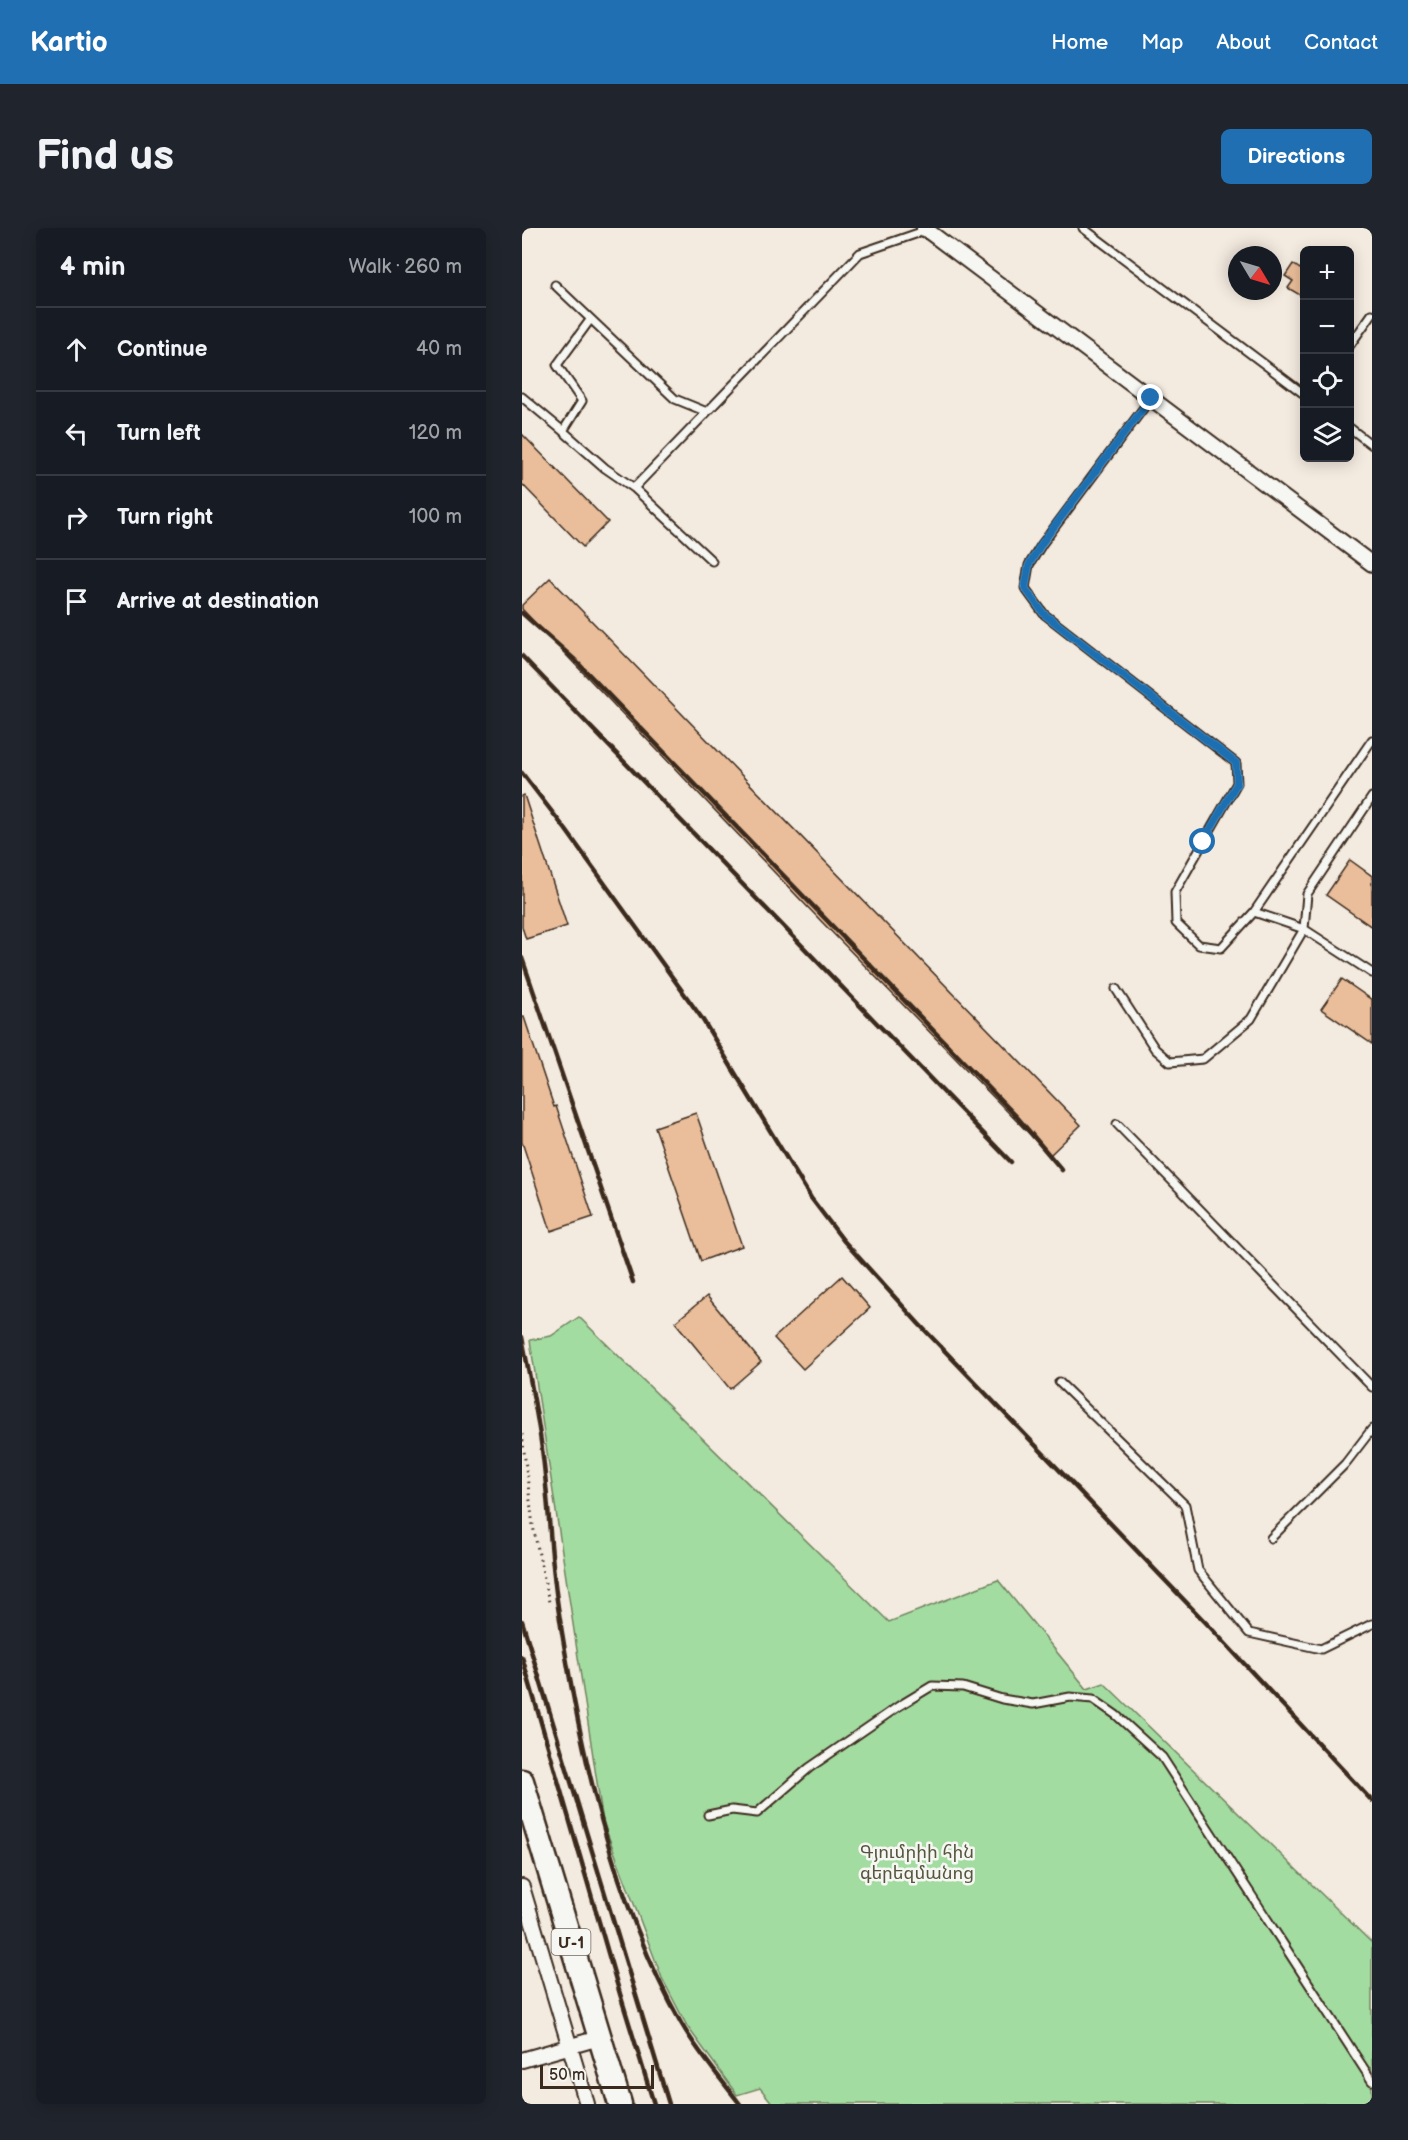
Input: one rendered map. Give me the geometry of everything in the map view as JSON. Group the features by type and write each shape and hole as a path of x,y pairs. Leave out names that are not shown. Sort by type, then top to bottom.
{"highway":[{"name":"Մ-1","path":"522,1780 620,2104"}],"street":[{"path":"926,229 1372,564"},
{"path":"522,1887 587,2104"},
{"path":"522,2060 599,2038"}],"lane":[{"path":"1083,228 1300,390"},
{"path":"634,488 860,254 926,229"},
{"path":"555,285 675,399 707,412"},
{"path":"1354,339 1372,314"},
{"path":"563,430 582,401 557,365 590,320"},
{"path":"522,397 605,468 634,488 712,561"},
{"path":"1151,398 1042,543 1029,565 1025,588 1044,614 1236,763 1237,783 1175,892 1176,923 1199,945 1221,948 1254,912 1372,740"},
{"path":"1354,431 1372,445"},
{"path":"1116,989 1155,1049 1170,1062 1203,1059 1251,1019 1304,929 1307,894 1372,797"},
{"path":"1254,912 1304,929 1372,973"},
{"path":"1118,1124 1372,1387"},
{"path":"1059,1383 1185,1505 1198,1570 1249,1633 1321,1649 1372,1624"},
{"path":"1271,1538 1345,1464 1372,1430"},
{"path":"708,1815 732,1810 757,1813 809,1768 932,1686 963,1687 1002,1699 1033,1704 1070,1697 1093,1699 1116,1715 1162,1757 1372,2081"}],"path":[{"path":"522,1434 533,1526 549,1602"}],"green space":[{"name":"Գյումրիի հին գերեզմանոց","path":"579,1317 889,1622 998,1580 1087,1689 1104,1683 1372,1943 1372,2104 773,2104 760,2088 737,2095 687,2026 662,1978 603,1822 530,1340 551,1336"}],"building":[{"path":"1293,264 1300,269 1300,295 1288,288 1293,281 1285,276"},
{"path":"522,434 608,522 583,547 522,484"},
{"path":"550,578 1081,1125 1050,1155 821,921 522,609 522,605"},
{"path":"524,795 567,926 526,939 522,927 522,796"},
{"path":"1350,860 1372,876 1372,927 1326,895"},
{"path":"1342,979 1372,1000 1372,1044 1321,1009"},
{"path":"522,1017 524,1017 554,1107 556,1106 593,1217 551,1231 522,1142"},
{"path":"696,1113 742,1246 701,1261 655,1127"},
{"path":"842,1276 870,1308 803,1369 774,1338"},
{"path":"707,1296 761,1362 730,1389 675,1322"}],"railway":[{"path":"522,613 575,660 1017,1117 1062,1170"},
{"path":"522,656 1011,1162"},
{"path":"522,773 701,1017 811,1198 843,1240 919,1324 1209,1626 1372,1801"},
{"path":"522,958 633,1282"},
{"path":"522,1337 542,1449 555,1587 566,1659 588,1767 617,1874 657,1975 681,2023 740,2104"},
{"path":"522,1621 669,2104"},
{"path":"522,1657 654,2104"}],"route":[{"path":"1151,398 1042,543 1029,565 1025,588 1044,614 1236,763 1237,783 1203,842"}]}
